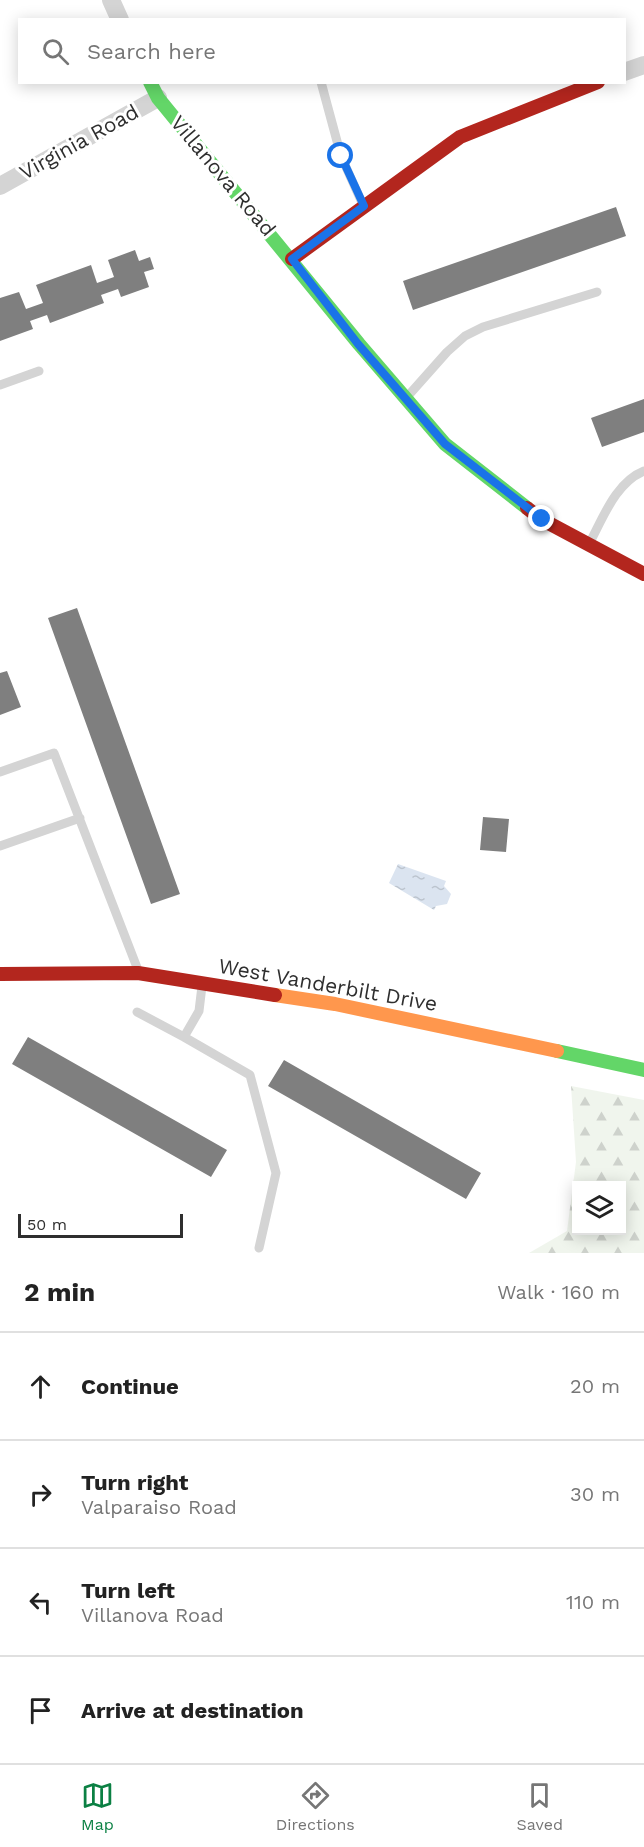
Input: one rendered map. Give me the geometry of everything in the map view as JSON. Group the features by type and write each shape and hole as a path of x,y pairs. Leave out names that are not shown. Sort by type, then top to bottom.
{"street":[{"path":"111,0 119,18"},
{"path":"626,71 644,65"},
{"path":"292,259 460,137 593,84"},
{"name":"Virginia Road","path":"0,186 154,90"},
{"name":"Villanova Road","path":"154,90 405,399 445,444 542,519 644,574"},
{"name":"West Vanderbilt Drive","path":"0,974 138,973 335,1005 644,1070"}],"lane":[{"path":"322,84 341,156 364,206"},
{"path":"405,399 447,352 465,336 483,327 597,292"},
{"path":"0,385 39,371"},
{"path":"589,544 623,486 634,475 644,471"},
{"path":"0,772 54,753 138,973"},
{"path":"0,846 80,818"},
{"path":"184,1037 199,1011 202,983"},
{"path":"137,1012 250,1075 276,1173 259,1248"}],"green space":[{"path":"571,1086 644,1100 644,1253 529,1253 567,1231 572,1193 572,1235 626,1235 626,1181 574,1181 576,1162"}],"water":[{"path":"398,864 446,881 444,886 451,894 447,904 436,906 434,910 389,883"}],"building":[{"path":"616,207 626,236 413,310 403,281"},
{"path":"135,250 139,261 150,257 154,269 144,272 149,287 121,297 118,289 101,295 104,303 50,323 47,315 30,321 33,329 0,341 0,298 19,292 26,309 43,303 36,285 91,265 97,283 114,277 108,260"},
{"path":"644,399 644,432 602,447 591,418"},
{"path":"77,608 180,894 151,904 48,618"},
{"path":"7,671 21,707 0,715 0,673"},
{"path":"483,817 509,819 506,852 480,850"},
{"path":"28,1037 227,1150 211,1177 12,1064"},
{"path":"284,1060 481,1173 466,1199 268,1086"}],"traffic: fast":[{"path":"151,84 158,98 359,344 445,444 527,508"},
{"path":"557,1051 644,1070"}],"traffic: slow":[{"path":"275,995 335,1004 557,1051"}],"traffic: jam":[{"path":"292,259 460,137 593,84"},
{"path":"527,508 541,519 644,574"},
{"path":"0,974 138,973 275,995"}],"route":[{"path":"341,156 364,206 292,259 358,344 445,444 542,519"}]}
